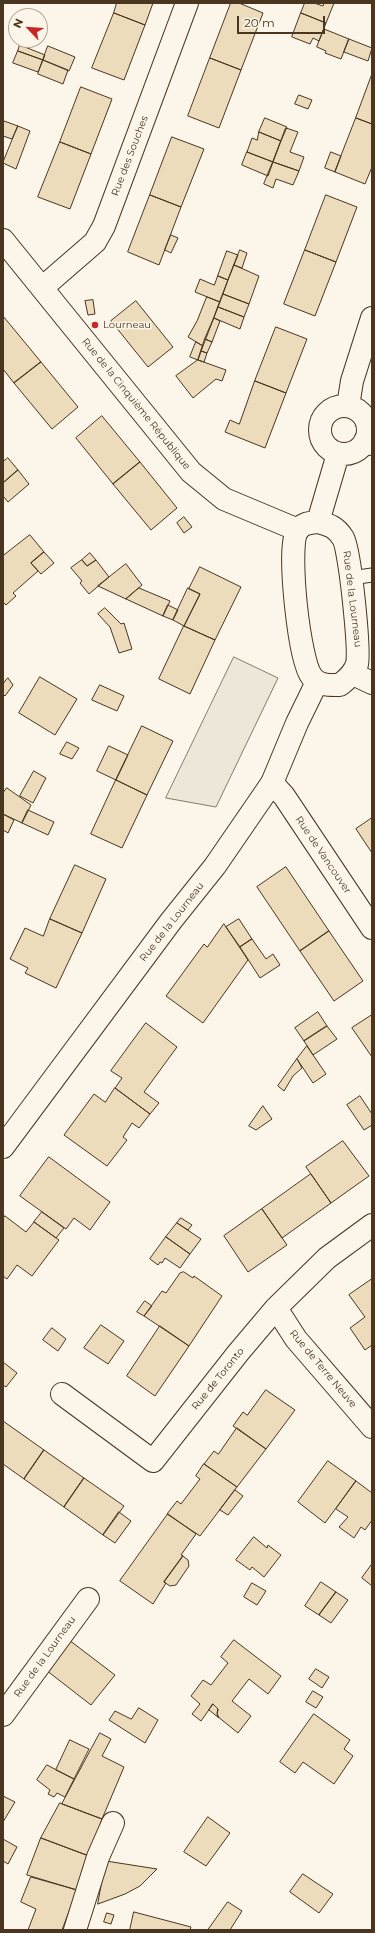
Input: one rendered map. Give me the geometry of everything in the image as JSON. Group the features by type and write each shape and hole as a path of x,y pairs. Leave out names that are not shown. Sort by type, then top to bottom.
{"street":[{"name":"Rue des Souches","path":"42,288 95,242 104,226 188,3"},
{"name":"Rue de la Cinquième République","path":"3,240 191,472 224,499 298,530"},
{"path":"348,406 352,381 372,318"},
{"path":"340,406 348,406 360,411 364,416 368,428 369,442 356,450 344,454 338,454 331,450 321,439 320,425 327,412 340,406"},
{"path":"317,682 307,669 299,630 292,557 295,536 298,530 304,524 318,522 338,454"},
{"name":"Rue de la Lourneau","path":"3,1147 171,922 215,866 272,783 297,723 317,682 321,684 340,685 362,679 358,654 351,578 344,540 332,525 318,522"},
{"name":"Rue de Vancouver","path":"272,783 284,796 372,928"},
{"name":"Rue de Toronto","path":"62,1394 153,1461 276,1308 327,1258 372,1225"},
{"name":"Rue de Terre Neuve","path":"276,1308 296,1339 372,1427"},
{"name":"Rue de la Lourneau","path":"3,1715 88,1599"},
{"path":"75,1930 98,1857 113,1823"}],"lane":[{"path":"351,578 372,575"}],"shaded area":[{"path":"234,657 278,678 216,807 166,798"}],"building":[{"path":"117,3 153,3 145,25 114,13"},
{"path":"231,3 239,3 263,13 241,70 210,58"},
{"path":"305,3 314,3 323,6 324,3 334,3 326,23 301,13"},
{"path":"114,13 145,25 124,80 92,68"},
{"path":"301,13 326,23 319,41 313,38 310,44 292,37"},
{"path":"324,29 349,39 341,59 325,53 326,51 317,47"},
{"path":"349,39 372,48 368,61 344,52"},
{"path":"48,46 75,57 69,71 43,60"},
{"path":"19,48 28,48 45,55 43,60 18,51"},
{"path":"18,51 43,60 38,72 13,63"},
{"path":"210,58 241,70 219,128 188,116"},
{"path":"43,60 68,70 63,84 38,74"},
{"path":"372,74 372,124 356,118"},
{"path":"81,87 112,99 91,154 60,142"},
{"path":"299,95 312,100 308,109 295,104"},
{"path":"265,118 287,127 281,141 259,132"},
{"path":"356,118 372,124 372,167 365,184 335,172"},
{"path":"4,121 18,126 12,139 3,136"},
{"path":"18,126 30,131 16,169 3,163"},
{"path":"286,128 298,132 290,152 304,157 299,171 273,162"},
{"path":"259,132 281,141 273,162 247,152 252,138 257,140"},
{"path":"172,137 204,149 181,207 150,195"},
{"path":"60,142 91,154 70,209 38,197"},
{"path":"247,152 273,162 268,176 242,165"},
{"path":"331,152 341,156 335,172 325,168"},
{"path":"273,162 299,171 293,185 276,179 273,188 264,184"},
{"path":"150,195 181,207 159,265 128,252"},
{"path":"326,195 357,207 336,262 305,250"},
{"path":"171,235 178,238 171,253 165,250"},
{"path":"240,250 247,253 242,268 234,265"},
{"path":"305,250 336,262 315,316 284,304"},
{"path":"227,251 238,255 228,280 218,276"},
{"path":"234,265 259,276 249,304 223,294"},
{"path":"218,276 228,280 220,302 195,292 200,279 214,285"},
{"path":"223,294 249,304 244,317 218,307"},
{"path":"207,297 220,302 203,346 188,337 197,321"},
{"path":"93,300 95,314 88,315 85,301"},
{"path":"136,301 173,347 148,367 111,321"},
{"path":"218,307 244,317 240,329 214,318"},
{"path":"3,316 41,362 14,383 3,369"},
{"path":"214,318 220,321 212,342 205,339"},
{"path":"276,327 307,339 286,393 255,381"},
{"path":"205,339 212,342 207,353 201,351"},
{"path":"196,342 203,346 198,360 190,357"},
{"path":"201,351 207,353 204,362 198,360"},
{"path":"198,360 226,370 222,381 216,379 193,398 176,376"},
{"path":"41,362 78,407 52,429 14,383"},
{"path":"255,381 286,393 265,448 225,432 230,420 239,424"},
{"path":"102,416 140,462 113,484 76,438"},
{"path":"8,458 18,470 3,483 3,462"},
{"path":"140,462 177,508 151,530 113,484"},
{"path":"18,470 29,484 8,502 3,496 3,483"},
{"path":"184,517 192,527 184,533 177,523"},
{"path":"30,535 44,552 31,563 38,571 13,593 16,596 6,605 3,602 3,556"},
{"path":"44,552 54,563 41,574 31,563"},
{"path":"90,553 96,560 87,566 82,560"},
{"path":"82,560 87,566 96,560 109,577 89,594 80,583 82,581 71,568"},
{"path":"126,564 142,585 126,599 98,586"},
{"path":"200,567 241,587 215,640 184,626 200,594 189,589"},
{"path":"139,588 170,601 163,616 126,599"},
{"path":"188,588 200,594 184,626 173,620"},
{"path":"168,605 178,610 173,620 163,616"},
{"path":"105,608 121,624 124,623 132,649 119,653 110,627 98,614"},
{"path":"184,626 215,640 190,694 159,679"},
{"path":"40,677 77,699 55,735 19,713"},
{"path":"8,678 13,685 5,696 3,694 3,684"},
{"path":"100,685 124,696 117,711 92,700"},
{"path":"142,726 173,741 147,795 116,780"},
{"path":"67,742 79,748 72,759 60,754"},
{"path":"109,746 128,755 116,780 97,771"},
{"path":"34,771 46,778 33,803 20,796"},
{"path":"116,780 147,795 122,848 91,834"},
{"path":"7,788 31,805 22,823 3,814 3,793"},
{"path":"28,810 54,822 48,835 22,823"},
{"path":"3,814 14,820 8,833 3,830"},
{"path":"372,818 372,853 356,829"},
{"path":"75,865 106,879 82,933 50,919"},
{"path":"286,867 329,931 300,951 257,887"},
{"path":"50,919 82,933 56,988 25,973 28,968 10,959 25,928 43,936"},
{"path":"239,919 252,939 240,947 226,927"},
{"path":"224,924 248,960 203,1023 166,996 204,944 207,947"},
{"path":"329,931 363,981 334,1001 300,951"},
{"path":"252,939 266,959 273,954 280,965 260,978 240,947"},
{"path":"318,1012 327,1026 304,1041 295,1028"},
{"path":"372,1015 372,1057 352,1028"},
{"path":"146,1023 177,1047 144,1092 159,1103 150,1114 115,1088 122,1078 111,1071"},
{"path":"327,1026 337,1039 313,1055 304,1041"},
{"path":"307,1046 326,1074 313,1083 297,1059"},
{"path":"297,1059 302,1068 293,1076 284,1091 278,1086"},
{"path":"115,1088 150,1114 139,1128 132,1123 123,1137 127,1140 107,1166 64,1135 94,1094 105,1102"},
{"path":"360,1096 372,1114 372,1125 364,1130 347,1105"},
{"path":"263,1106 272,1119 256,1130 249,1126"},
{"path":"343,1141 369,1176 331,1203 306,1167"},
{"path":"49,1157 110,1202 90,1230 74,1218 66,1229 20,1196"},
{"path":"311,1174 331,1203 282,1238 262,1209"},
{"path":"262,1209 287,1245 248,1272 224,1236"},
{"path":"42,1212 64,1228 56,1238 34,1222"},
{"path":"5,1216 26,1232 34,1222 59,1240 32,1276 17,1265 7,1279 3,1276 3,1219"},
{"path":"181,1218 192,1225 188,1230 177,1223"},
{"path":"177,1223 201,1239 190,1254 166,1237"},
{"path":"166,1237 190,1254 180,1268 165,1258 162,1263 160,1262 158,1265 150,1259"},
{"path":"184,1272 193,1278 194,1276 222,1296 189,1346 144,1316 162,1291 166,1293 180,1273"},
{"path":"372,1279 372,1345 365,1350 350,1328 365,1317 349,1295"},
{"path":"145,1301 152,1306 144,1316 137,1312"},
{"path":"101,1325 124,1341 108,1364 84,1348"},
{"path":"160,1326 189,1346 155,1396 127,1376"},
{"path":"52,1328 66,1339 58,1351 43,1340"},
{"path":"3,1362 17,1373 6,1387 3,1385"},
{"path":"266,1390 295,1410 266,1449 233,1426 243,1412 247,1415"},
{"path":"3,1421 44,1450 24,1479 3,1464"},
{"path":"237,1428 266,1449 237,1487 204,1464 214,1451 218,1454"},
{"path":"44,1450 84,1478 64,1507 24,1479"},
{"path":"328,1461 356,1481 325,1523 298,1502"},
{"path":"204,1464 237,1487 200,1536 167,1514 177,1501 181,1504 200,1479 196,1476"},
{"path":"84,1478 124,1506 103,1535 64,1507"},
{"path":"356,1481 372,1493 372,1520 365,1530 361,1527 354,1538 339,1527 348,1517 336,1509"},
{"path":"235,1490 243,1496 228,1515 220,1510"},
{"path":"119,1512 131,1521 115,1543 103,1535"},
{"path":"168,1514 196,1534 181,1555 183,1556 164,1582 166,1583 153,1604 120,1581"},
{"path":"254,1537 267,1548 268,1545 281,1555 264,1577 252,1567 250,1570 236,1560"},
{"path":"183,1556 188,1560 189,1566 176,1585 170,1586 164,1582"},
{"path":"372,1564 372,1586 362,1578"},
{"path":"321,1582 336,1592 319,1615 305,1606"},
{"path":"252,1583 266,1591 257,1605 244,1597"},
{"path":"336,1592 348,1600 331,1623 319,1615"},
{"path":"69,1640 115,1675 91,1705 46,1670"},
{"path":"234,1640 281,1676 268,1694 249,1679 232,1701 251,1716 238,1733 217,1716 218,1709 213,1704 201,1721 192,1714 200,1704 191,1696 203,1680 211,1685 228,1663 221,1657"},
{"path":"316,1669 329,1677 322,1688 309,1679"},
{"path":"313,1691 323,1697 316,1708 306,1702"},
{"path":"213,1704 218,1709 217,1713 219,1718 209,1710"},
{"path":"139,1708 158,1720 145,1743 109,1720 115,1711 131,1719"},
{"path":"314,1714 350,1740 344,1749 353,1756 334,1784 303,1762 295,1773 280,1762"},
{"path":"100,1733 111,1739 102,1756 124,1767 102,1819 62,1804"},
{"path":"70,1740 89,1749 74,1779 56,1770"},
{"path":"47,1765 74,1779 65,1797 57,1793 54,1797 48,1794 50,1790 37,1780"},
{"path":"3,1796 15,1802 3,1822"},
{"path":"60,1803 102,1819 89,1856 41,1838"},
{"path":"208,1817 230,1833 206,1866 184,1852"},
{"path":"41,1838 89,1856 77,1890 27,1875"},
{"path":"3,1839 17,1847 8,1864 3,1861"},
{"path":"106,1861 157,1869 140,1886 125,1894 98,1904"},
{"path":"303,1874 333,1894 319,1913 290,1892"},
{"path":"31,1877 77,1890 62,1930 28,1930 36,1909 21,1902"},
{"path":"228,1902 242,1911 230,1930 208,1930"},
{"path":"134,1912 191,1927 190,1930 130,1930"},
{"path":"107,1913 114,1915 111,1924 104,1922"}],"place":[{"name":"Lourneau","path":"95,325"}]}
